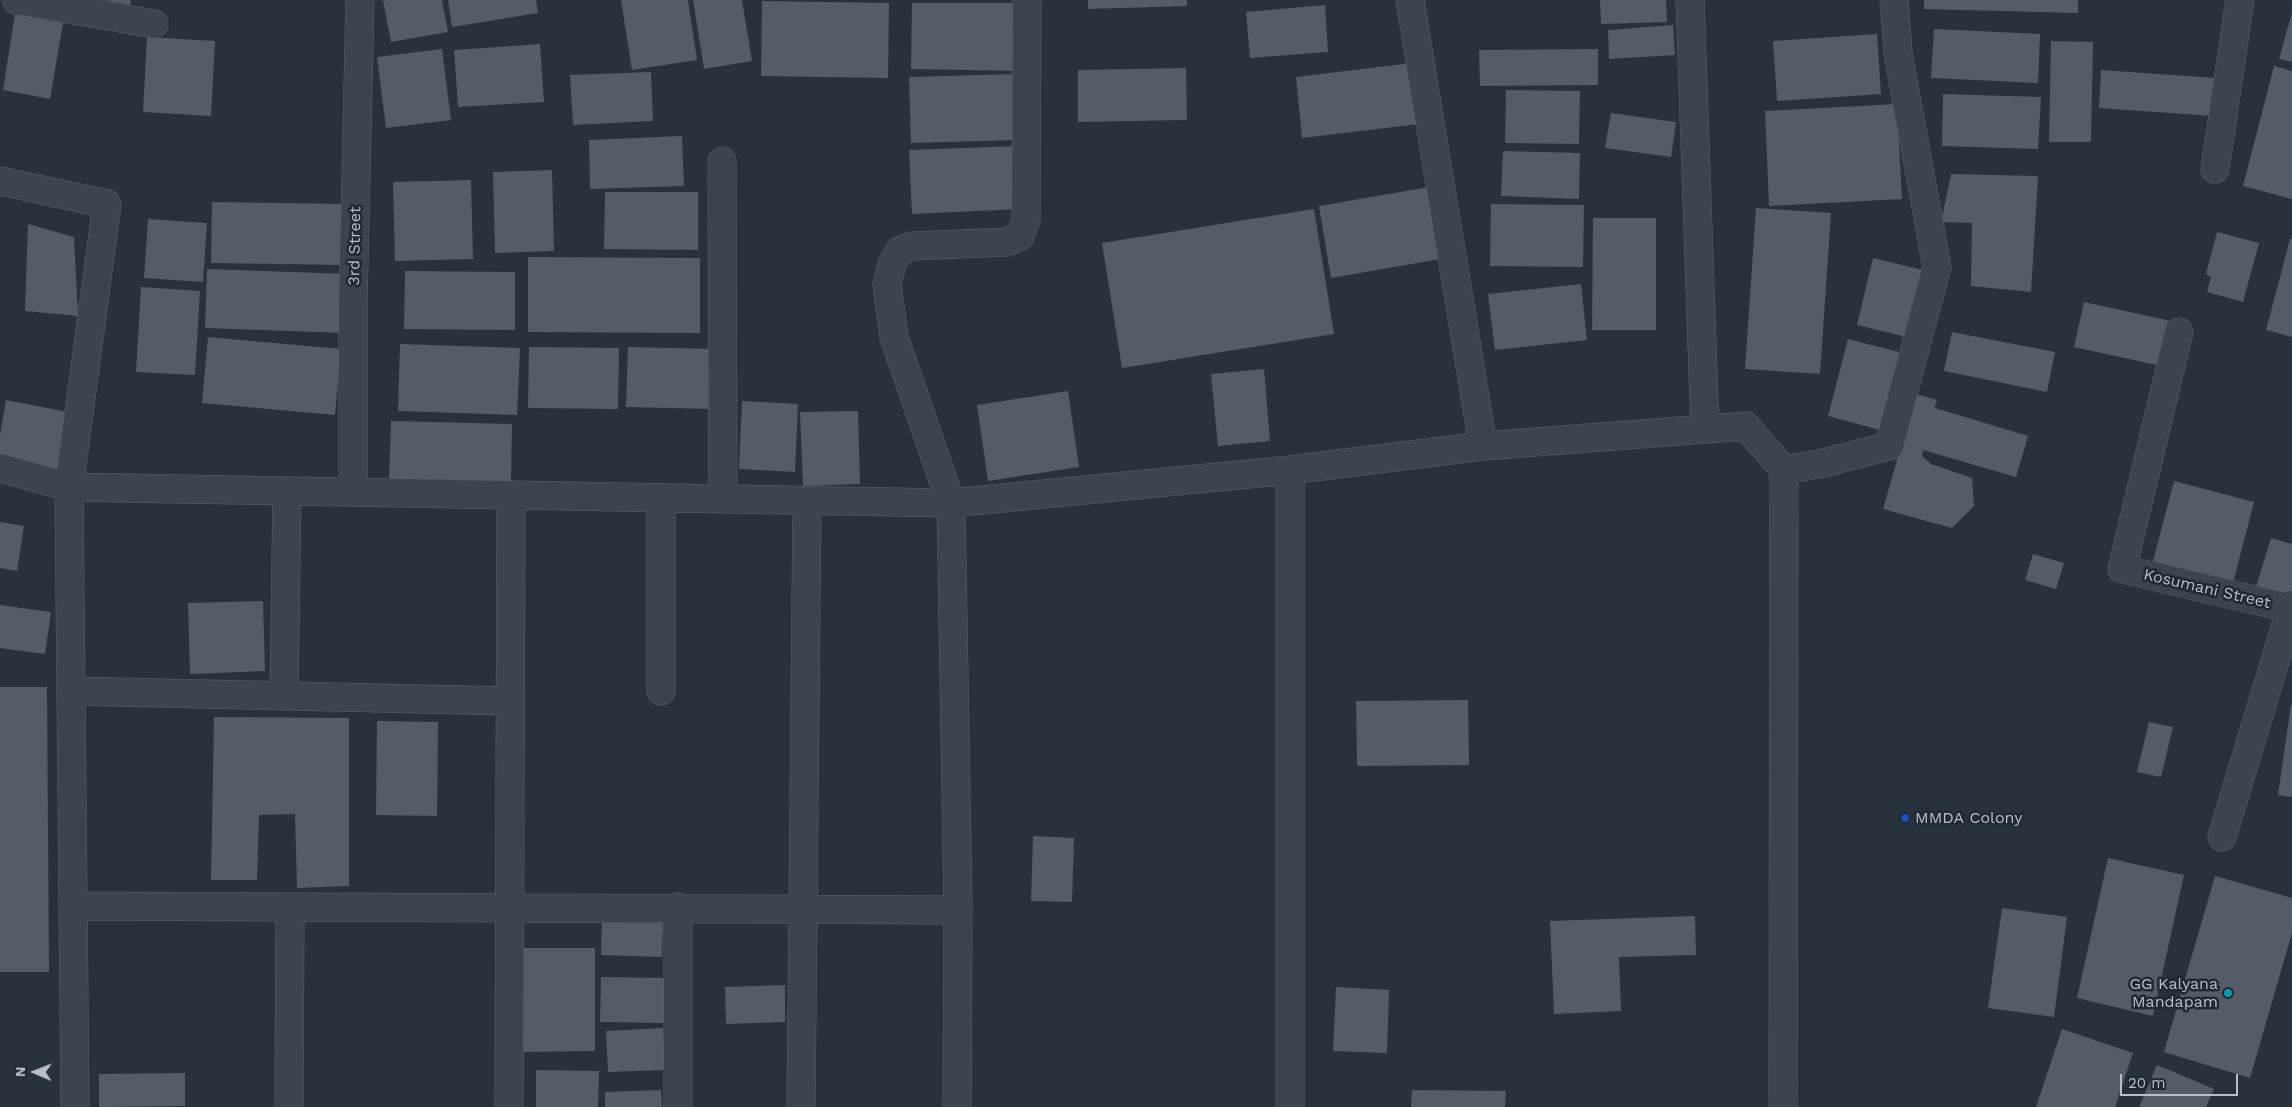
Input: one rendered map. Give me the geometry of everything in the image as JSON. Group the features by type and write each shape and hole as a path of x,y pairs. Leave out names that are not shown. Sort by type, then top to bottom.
{"street":[{"path":"16,0 154,24"},
{"name":"3rd Street","path":"354,491 354,304 360,0"},
{"path":"957,1107 958,910 951,503 894,337 887,285 892,264 899,251 913,246 1007,242 1020,236 1026,220 1027,0"},
{"path":"1410,0 1483,446"},
{"path":"1690,0 1705,429"},
{"path":"1784,470 1824,463 1890,446 1937,267 1898,53 1894,0"},
{"path":"2215,169 2240,0"},
{"path":"722,161 723,499"},
{"path":"0,181 107,204 69,487 75,1107"},
{"name":"Kosumani Street","path":"2179,332 2122,569 2291,607"},
{"path":"0,468 69,487 951,503 1290,470 1483,446 1746,426 1784,470 1782,1107"},
{"path":"1290,470 1290,1107"},
{"path":"284,696 288,491"},
{"path":"509,1107 508,908 511,495"},
{"path":"661,498 661,691"},
{"path":"802,1107 808,501"},
{"path":"2222,837 2291,607"},
{"path":"71,691 510,701"},
{"path":"73,906 958,910"},
{"path":"289,1107 290,907"},
{"path":"678,908 678,1107"}],"building":[{"path":"104,0 131,0 130,5"},
{"path":"383,0 442,0 448,32 391,42"},
{"path":"448,0 536,0 538,13 452,27"},
{"path":"621,0 688,0 697,60 632,70"},
{"path":"693,0 742,0 752,61 704,69"},
{"path":"1088,0 1187,0 1187,6 1088,9"},
{"path":"1600,0 1666,0 1667,22 1601,24"},
{"path":"1924,0 2078,0 2078,13 1924,9"},
{"path":"762,1 889,3 888,78 761,76"},
{"path":"912,3 1023,3 1023,71 911,69"},
{"path":"1325,5 1328,52 1250,58 1246,12"},
{"path":"2292,13 2292,62 2279,59"},
{"path":"15,14 63,23 50,99 3,90"},
{"path":"1673,25 1675,55 1609,59 1608,30"},
{"path":"1934,29 2040,34 2038,83 1931,78"},
{"path":"1877,34 1881,94 1777,101 1773,41"},
{"path":"147,37 215,41 211,116 143,112"},
{"path":"2051,41 2093,42 2091,142 2049,142"},
{"path":"540,44 544,102 458,107 454,50"},
{"path":"442,49 451,120 386,128 377,57"},
{"path":"1598,49 1598,85 1480,86 1479,50"},
{"path":"1412,63 1419,124 1302,138 1296,77"},
{"path":"2274,66 2292,71 2292,199 2243,186"},
{"path":"1186,68 1187,120 1078,122 1078,70"},
{"path":"2101,70 2215,78 2212,116 2099,108"},
{"path":"651,72 653,121 573,125 570,75"},
{"path":"1016,74 1018,140 911,143 909,77"},
{"path":"1506,90 1580,91 1579,144 1505,143"},
{"path":"1943,94 2041,97 2038,149 1942,146"},
{"path":"1897,104 1902,199 1769,206 1765,111"},
{"path":"1611,113 1676,122 1671,157 1605,148"},
{"path":"682,136 684,186 590,189 589,140"},
{"path":"1017,146 1020,209 912,214 909,150"},
{"path":"1503,151 1580,153 1579,199 1501,196"},
{"path":"552,170 554,251 495,253 493,172"},
{"path":"1951,174 2038,176 2031,292 1971,286 1972,223 1941,222"},
{"path":"471,180 473,259 395,261 393,182"},
{"path":"1435,186 1446,258 1331,278 1319,206"},
{"path":"605,192 698,192 698,250 604,249"},
{"path":"212,202 344,204 343,265 211,263"},
{"path":"1491,204 1584,205 1583,267 1490,266"},
{"path":"1756,208 1831,213 1820,374 1745,369"},
{"path":"1314,209 1334,334 1122,368 1102,243"},
{"path":"1593,218 1656,218 1656,330 1592,330"},
{"path":"148,219 207,223 203,282 144,278"},
{"path":"28,224 74,237 78,316 25,311"},
{"path":"2217,232 2259,243 2243,302 2207,292 2211,277 2206,274"},
{"path":"2290,239 2292,239 2292,337 2266,330"},
{"path":"528,257 700,258 700,333 528,332"},
{"path":"1873,258 1931,272 1915,339 1857,325"},
{"path":"207,269 348,274 346,333 205,328"},
{"path":"405,271 515,272 515,330 404,329"},
{"path":"1581,284 1587,340 1495,350 1488,294"},
{"path":"141,287 200,291 195,375 136,372"},
{"path":"2084,302 2171,321 2161,366 2074,347"},
{"path":"1952,332 2055,352 2047,392 1944,371"},
{"path":"208,337 341,349 335,415 202,403"},
{"path":"1848,339 1907,354 1887,432 1828,416"},
{"path":"400,344 520,348 517,415 398,411"},
{"path":"529,347 619,348 618,409 528,408"},
{"path":"628,347 715,349 714,409 626,407"},
{"path":"1264,369 1270,441 1218,446 1211,374"},
{"path":"1068,391 1079,467 988,481 977,405"},
{"path":"1916,394 1937,400 1933,414 1935,408 2028,436 2016,477 1923,450 1922,456 1931,464 1972,478 1974,506 1952,528 1883,509"},
{"path":"6,400 68,412 58,471 0,461 0,435"},
{"path":"742,401 798,404 795,472 739,469"},
{"path":"858,411 860,484 803,486 800,412"},
{"path":"391,421 512,424 511,482 389,479"},
{"path":"2174,481 2254,502 2233,583 2153,561"},
{"path":"0,522 24,526 17,571 0,568"},
{"path":"2271,538 2292,544 2292,598 2256,587"},
{"path":"2033,554 2064,563 2056,589 2025,580"},
{"path":"263,601 265,671 190,674 188,603"},
{"path":"0,605 51,612 45,654 0,648"},
{"path":"0,687 47,687 49,972 0,972"},
{"path":"1468,700 1469,765 1357,766 1356,701"},
{"path":"2292,705 2292,797 2278,795"},
{"path":"214,717 349,718 349,886 297,888 295,814 259,815 257,880 211,880"},
{"path":"377,721 438,722 437,816 376,815"},
{"path":"2149,722 2173,727 2161,777 2137,772"},
{"path":"1033,836 1074,838 1072,902 1031,901"},
{"path":"2108,858 2184,875 2153,1016 2077,998"},
{"name":"GG Kalyana Mandapam","path":"2215,876 2292,898 2292,933 2250,1078 2164,1052"},
{"path":"2002,908 2067,917 2054,1017 1988,1008"},
{"path":"602,916 663,918 662,957 601,955"},
{"path":"1695,916 1696,955 1619,957 1621,1011 1554,1014 1550,921"},
{"path":"522,948 595,948 595,1051 522,1052"},
{"path":"601,977 665,978 664,1023 600,1022"},
{"path":"785,985 785,1022 726,1024 725,987"},
{"path":"1336,987 1389,990 1387,1053 1333,1051"},
{"path":"663,1028 665,1070 608,1072 606,1031"},
{"path":"2062,1029 2133,1053 2115,1107 2036,1107"},
{"path":"2157,1065 2214,1089 2206,1107 2139,1107"},
{"path":"536,1070 599,1071 598,1107 536,1107"},
{"path":"185,1073 185,1106 99,1107 99,1074"},
{"path":"661,1090 662,1107 605,1107 605,1092"},
{"path":"1412,1090 1506,1091 1505,1107 1411,1107"}],"place":[{"name":"MMDA Colony","path":"1905,818"},
{"name":"GG Kalyana Mandapam","path":"2228,993"}]}
